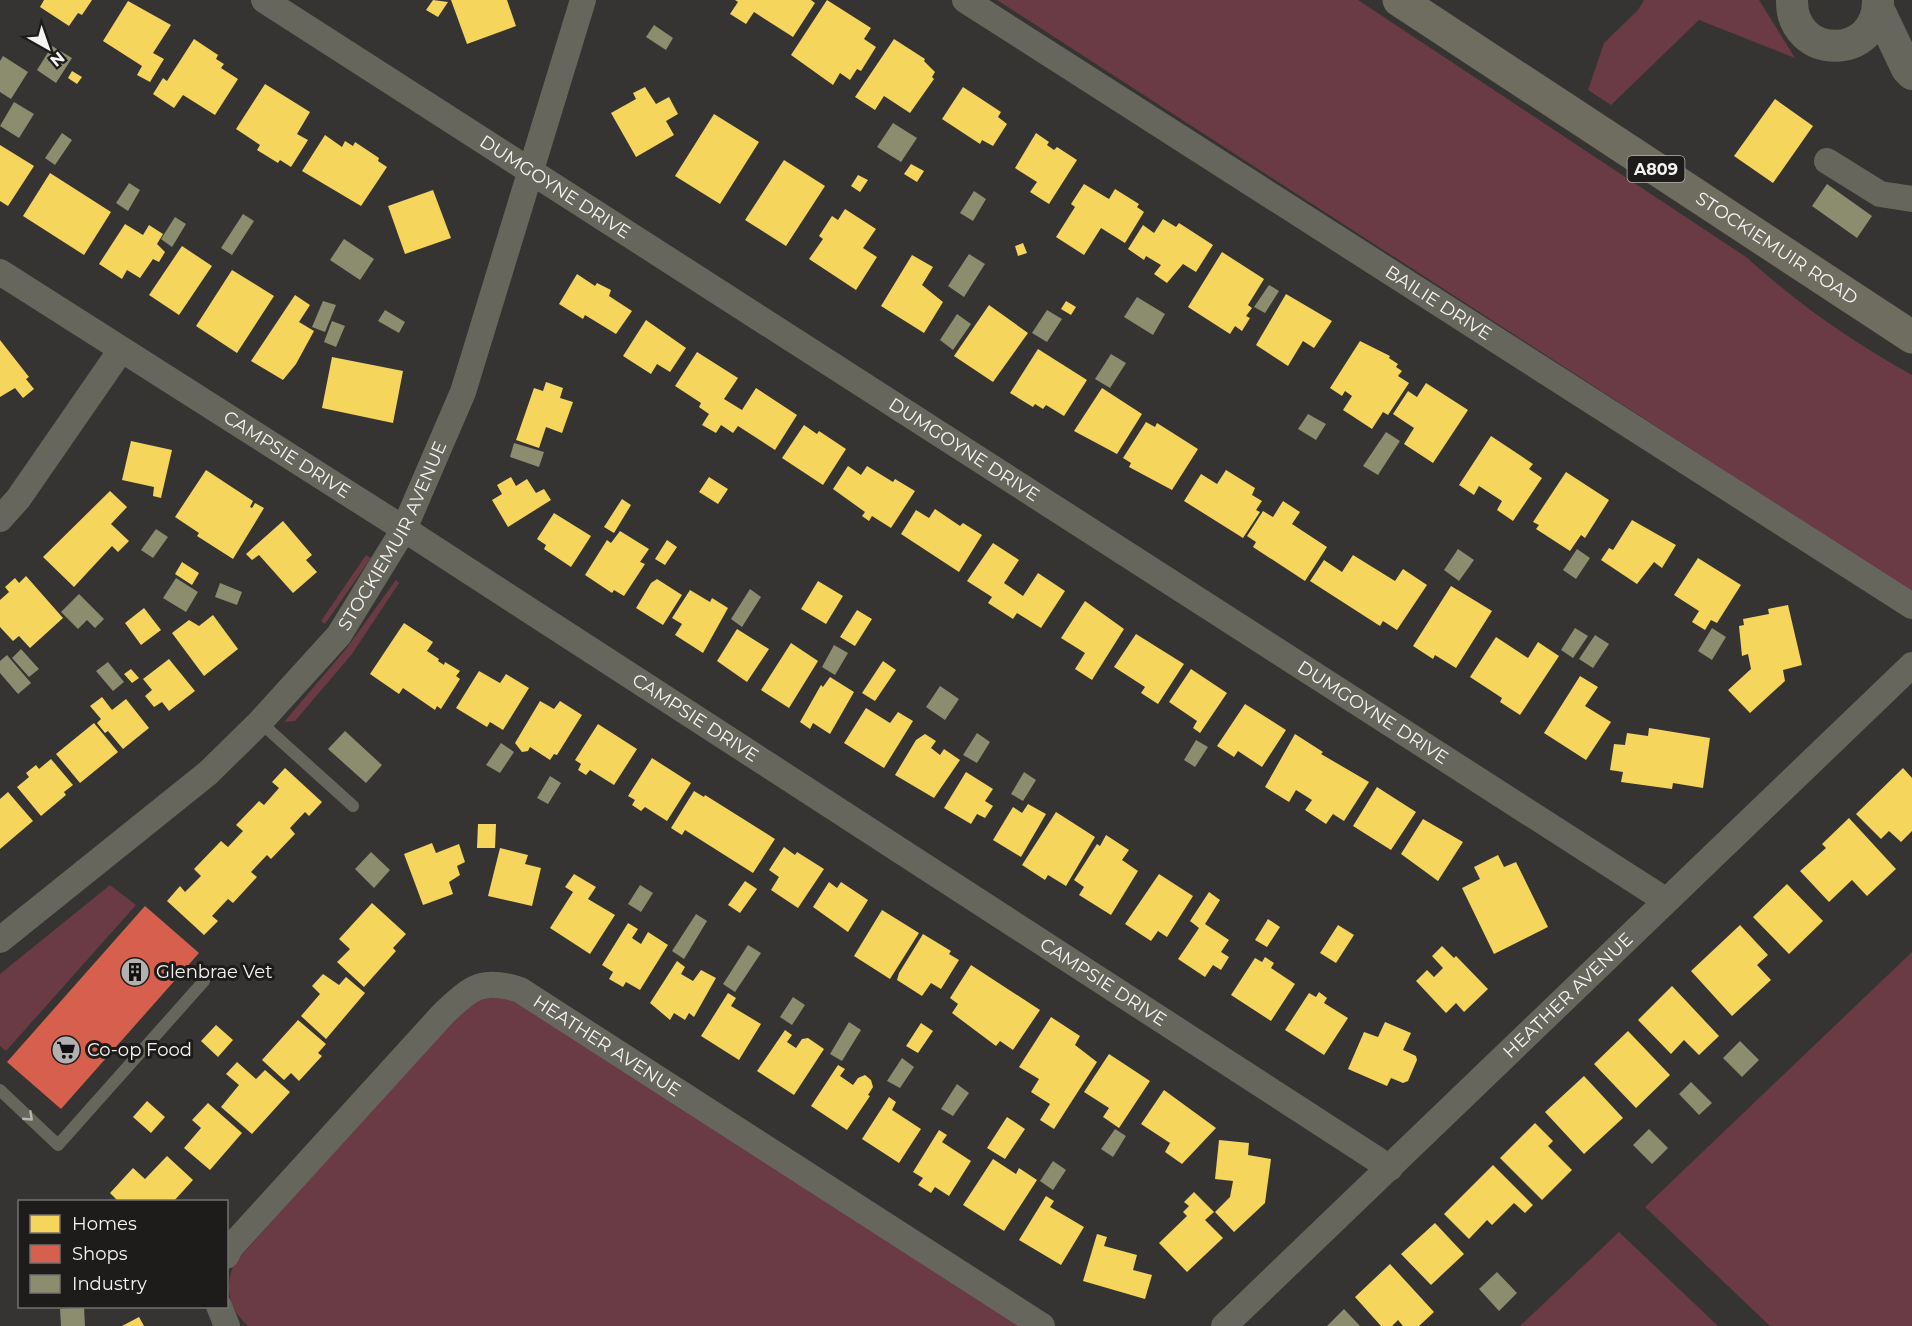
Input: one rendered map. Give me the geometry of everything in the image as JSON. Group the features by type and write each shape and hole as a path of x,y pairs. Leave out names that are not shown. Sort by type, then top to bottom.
{"main road":[{"name":"STOCKIEMUIR ROAD","path":"1399,0 1912,337"}],"street":[{"name":"DUMGOYNE DRIVE","path":"264,0 1665,900"},
{"name":"STOCKIEMUIR AVENUE","path":"0,940 208,773 260,722 339,635 404,529 463,392 583,0"},
{"name":"BAILIE DRIVE","path":"964,0 1912,606"},
{"path":"1791,1 1793,15 1808,37 1825,45 1845,46 1909,72"},
{"path":"1845,46 1855,42 1871,28 1878,4"},
{"path":"1878,4 1909,72"},
{"path":"1827,161 1880,194 1912,199"},
{"name":"CAMPSIE DRIVE","path":"0,272 404,529 1390,1168"},
{"path":"0,519 18,499 121,350"},
{"name":"HEATHER AVENUE","path":"1224,1326 1912,665"},
{"name":"HEATHER AVENUE","path":"228,1253 444,1013 470,989 485,984 502,984 520,990 1042,1326"},
{"path":"220,1308 227,1326"}],"lane":[{"path":"260,722 353,806"},
{"path":"0,1090 58,1144 204,981"}],"shaded area":[{"path":"997,0 1358,0 1746,257 1826,321 1912,375 1912,592"},
{"path":"1644,0 1759,0 1795,58 1699,20 1611,105 1588,90 1604,43 1638,10"},
{"path":"366,555 371,558 325,624 321,621"},
{"path":"396,580 399,583 352,654 295,721 284,722 346,649"},
{"path":"110,885 136,905 6,1051 0,1046 0,974"},
{"path":"1912,952 1912,1326 1770,1326 1645,1207"},
{"path":"487,996 514,1000 1019,1326 248,1326 236,1313 230,1298 229,1281 234,1264 462,1008"},
{"path":"1619,1232 1718,1326 1520,1326"}],"building: Homes":[{"path":"44,0 92,0 82,15 78,13 69,26 40,7"},
{"path":"433,0 448,2 438,17 426,10"},
{"path":"451,0 507,0 516,26 467,44"},
{"path":"735,0 811,0 815,3 793,37 754,12 746,24 730,14 738,2"},
{"path":"827,0 871,28 864,39 876,47 861,71 857,69 850,80 840,73 833,85 791,55"},
{"path":"128,1 171,25 153,53 164,59 150,82 137,75 142,66 103,41"},
{"path":"194,39 218,55 216,59 224,64 221,68 238,79 215,115 183,95 174,108 153,94 163,78 167,81"},
{"path":"894,39 925,59 924,61 935,72 932,77 934,79 910,113 884,96 875,110 855,97"},
{"path":"72,71 82,77 77,84 68,78"},
{"path":"265,84 310,112 297,134 308,140 291,167 280,160 278,163 257,150 260,145 236,129"},
{"path":"645,87 656,104 669,97 678,114 666,121 674,135 636,157 611,113 636,99 633,93"},
{"path":"963,87 1001,112 998,117 1007,124 993,146 982,140 980,144 942,119"},
{"path":"1775,99 1813,126 1773,183 1734,156"},
{"path":"714,114 759,142 720,204 675,176"},
{"path":"1036,133 1049,142 1047,145 1054,150 1057,147 1077,160 1049,204 1030,192 1037,182 1015,168"},
{"path":"325,135 342,147 345,141 353,146 355,142 379,158 378,161 387,167 361,206 302,171"},
{"path":"0,145 34,166 8,206 0,201"},
{"path":"784,160 825,186 786,246 745,220"},
{"path":"911,164 924,171 917,182 904,174"},
{"path":"50,173 111,212 84,255 23,216"},
{"path":"858,175 868,180 860,192 851,186"},
{"path":"1084,184 1109,199 1115,189 1139,204 1137,207 1144,212 1125,243 1101,228 1084,255 1056,237 1075,207 1071,204"},
{"path":"433,190 451,238 405,254 388,206"},
{"path":"845,209 876,229 863,248 877,257 856,290 809,259 823,239 819,236 832,216 838,220"},
{"path":"1163,219 1176,227 1179,223 1213,245 1196,272 1183,264 1167,283 1154,274 1161,265 1146,256 1144,260 1128,249 1143,225 1154,233"},
{"path":"125,224 143,235 149,225 163,234 157,244 165,252 159,262 153,259 140,278 127,270 122,279 99,264"},
{"path":"1023,243 1027,253 1018,256 1015,246"},
{"path":"182,246 212,266 179,315 149,295"},
{"path":"1222,252 1264,279 1248,305 1252,308 1246,316 1250,318 1242,331 1235,326 1230,334 1188,307"},
{"path":"912,255 933,267 922,285 943,302 924,333 881,306"},
{"path":"232,270 274,296 237,353 196,326"},
{"path":"577,274 595,286 597,283 611,290 609,296 632,311 616,334 585,315 583,319 559,304"},
{"path":"1286,294 1332,321 1314,348 1303,341 1288,366 1256,345"},
{"path":"295,295 310,305 299,322 314,331 296,364 283,380 251,361"},
{"path":"1066,301 1076,307 1071,315 1061,309"},
{"path":"989,305 1028,333 993,382 954,356"},
{"path":"646,320 686,348 670,372 657,364 651,374 623,356"},
{"path":"0,340 29,377 26,379 34,389 23,398 15,388 0,397"},
{"path":"1360,341 1390,356 1389,358 1398,364 1396,367 1402,371 1398,376 1409,383 1388,415 1383,412 1372,429 1343,410 1352,396 1345,391 1342,396 1330,388"},
{"path":"1038,349 1087,380 1064,416 1046,405 1043,409 1035,404 1033,407 1010,393"},
{"path":"697,352 738,378 724,399 742,410 756,388 797,415 775,450 738,426 733,433 721,425 716,433 702,425 709,414 699,407 701,403 675,386"},
{"path":"332,357 403,371 393,423 322,408"},
{"path":"546,382 563,388 560,398 573,402 562,433 546,427 539,448 516,440 534,388 543,391"},
{"path":"1426,383 1468,410 1433,463 1404,444 1414,428 1393,414 1408,391 1417,397"},
{"path":"1102,388 1142,414 1117,454 1074,431"},
{"path":"1146,422 1155,427 1157,423 1198,449 1172,490 1129,467 1131,463 1123,458"},
{"path":"804,425 817,434 819,431 846,449 823,485 782,458"},
{"path":"1491,436 1533,464 1529,469 1542,478 1513,521 1497,510 1502,501 1479,486 1474,495 1459,485"},
{"path":"131,441 172,450 161,498 153,496 154,487 122,480"},
{"path":"848,466 861,475 867,466 893,482 895,479 915,491 891,528 872,516 869,521 862,516 865,512 833,489"},
{"path":"206,470 253,501 250,507 252,508 255,503 264,508 233,559 197,536 199,533 175,517"},
{"path":"1226,470 1255,488 1252,495 1262,501 1256,510 1260,512 1243,538 1184,501 1201,474 1217,484"},
{"path":"1566,472 1609,500 1585,538 1581,535 1570,551 1536,529 1539,525 1533,522"},
{"path":"511,477 516,486 527,479 536,493 544,489 551,500 508,527 492,500 502,494 497,485"},
{"path":"709,477 728,489 718,504 699,492"},
{"path":"110,491 127,507 111,524 129,541 118,552 112,546 74,587 43,557"},
{"path":"622,499 631,505 614,533 604,527"},
{"path":"1283,501 1300,512 1292,524 1327,547 1305,581 1253,547 1256,542 1247,536 1263,511 1273,517"},
{"path":"935,509 960,526 963,523 982,535 959,572 901,534 916,510 929,518"},
{"path":"554,513 591,536 571,567 544,549 546,545 537,539"},
{"path":"1632,520 1676,545 1662,568 1654,562 1637,584 1601,560 1609,548 1613,550"},
{"path":"283,521 312,555 306,560 317,572 293,593 259,555 252,560 246,554"},
{"path":"620,531 649,549 640,562 645,564 624,596 614,590 612,593 585,575 607,540 611,543"},
{"path":"667,540 677,547 665,565 655,559"},
{"path":"993,543 1019,560 1004,583 1023,596 1038,573 1065,591 1041,628 1017,613 1013,619 988,603 992,597 967,581"},
{"path":"1353,555 1395,581 1403,569 1427,585 1397,630 1383,621 1380,626 1310,581 1324,560 1342,572"},
{"path":"1698,558 1741,585 1717,623 1711,620 1705,630 1692,622 1699,611 1674,595"},
{"path":"182,562 199,573 192,585 175,574"},
{"path":"26,576 63,618 30,648 19,636 13,641 0,627 0,600 9,592 5,587 15,578 19,583"},
{"path":"657,579 682,595 663,625 636,608 651,583"},
{"path":"818,581 843,596 826,624 801,609"},
{"path":"1451,586 1492,611 1456,668 1435,655 1433,659 1413,646"},
{"path":"690,590 710,602 712,598 728,608 703,653 675,635 682,624 672,618"},
{"path":"1085,601 1124,629 1092,680 1075,669 1085,653 1061,638"},
{"path":"1788,605 1802,665 1783,670 1785,681 1750,713 1728,690 1751,669 1748,654 1742,656 1739,626 1744,625 1743,619 1769,614 1768,609"},
{"path":"144,608 161,630 141,645 125,623"},
{"path":"857,610 872,619 855,646 840,637"},
{"path":"213,615 238,649 204,676 172,633 189,620 199,626"},
{"path":"404,623 433,642 427,651 439,659 438,661 444,665 445,662 460,671 456,676 460,679 441,709 437,706 435,710 403,688 399,694 370,674"},
{"path":"737,629 769,649 747,682 717,661"},
{"path":"1136,634 1184,664 1158,704 1141,693 1145,687 1114,667"},
{"path":"1496,637 1528,658 1538,642 1559,656 1520,715 1500,702 1502,698 1470,677"},
{"path":"791,643 818,661 789,708 761,690"},
{"path":"169,659 195,691 169,711 162,702 154,707 145,696 152,690 143,679"},
{"path":"883,661 896,670 875,701 862,693"},
{"path":"131,669 139,678 132,683 124,674"},
{"path":"1191,669 1227,693 1200,733 1193,728 1197,721 1169,702"},
{"path":"479,671 500,683 506,674 529,688 503,730 490,722 487,727 456,708"},
{"path":"1580,676 1598,687 1585,706 1611,722 1586,760 1544,733"},
{"path":"830,677 854,692 830,734 813,723 810,729 800,722 821,685 823,687"},
{"path":"102,697 112,710 126,699 149,728 123,749 108,731 105,733 97,723 101,719 90,706"},
{"path":"540,701 554,709 560,701 582,715 557,755 554,754 550,760 530,747 528,751 522,752 515,743"},
{"path":"1245,704 1286,730 1262,767 1238,751 1234,757 1217,746"},
{"path":"866,708 890,723 898,712 913,721 884,768 844,743"},
{"path":"94,723 118,752 80,783 56,754"},
{"path":"598,724 637,749 614,785 590,770 586,775 578,770 581,764 575,760"},
{"path":"1649,728 1710,738 1703,788 1673,783 1672,789 1621,782 1623,772 1610,770 1614,744 1625,745 1627,733 1648,736"},
{"path":"925,734 936,741 931,748 940,755 944,749 960,760 934,798 895,775 916,740"},
{"path":"1295,734 1323,752 1321,754 1369,782 1344,821 1333,814 1326,824 1305,810 1312,800 1296,790 1289,802 1265,787"},
{"path":"652,758 691,783 667,821 645,807 641,811 632,805 635,800 628,796"},
{"path":"51,759 73,785 64,792 66,795 41,816 17,787 29,777 26,773 36,765 39,769"},
{"path":"285,768 322,802 309,816 305,812 290,828 295,834 271,859 267,855 251,872 257,877 233,903 228,899 212,916 218,921 204,935 167,901 180,886 185,892 201,876 194,869 221,841 228,847 243,831 236,825 259,801 264,805 279,788 272,782"},
{"path":"1903,768 1912,778 1912,831 1901,842 1889,831 1881,839 1856,814"},
{"path":"966,772 993,789 985,801 993,806 985,818 977,814 971,824 944,808"},
{"path":"1377,787 1416,812 1391,850 1353,826"},
{"path":"694,791 704,797 705,795 775,839 753,873 685,830 682,835 671,828"},
{"path":"8,792 33,821 0,849 0,799"},
{"path":"1028,804 1046,814 1021,857 993,840 1013,807 1022,813"},
{"path":"1056,812 1095,837 1066,886 1048,875 1045,880 1022,865"},
{"path":"1849,818 1896,869 1867,896 1852,880 1829,902 1800,871 1826,848 1822,844"},
{"path":"1423,819 1463,842 1438,881 1401,854"},
{"path":"478,824 496,824 495,848 477,848"},
{"path":"1106,835 1129,850 1122,860 1138,871 1111,915 1079,895 1084,887 1074,880 1097,844 1100,846"},
{"path":"432,843 436,853 459,844 465,862 457,866 460,875 449,882 453,894 423,905 404,854"},
{"path":"784,847 795,855 797,852 824,869 798,908 771,890 779,877 769,870"},
{"path":"500,848 528,855 525,864 541,868 532,906 488,896"},
{"path":"1498,855 1504,867 1516,862 1548,927 1494,954 1462,888 1480,879 1474,867"},
{"path":"574,874 596,887 588,899 615,915 590,954 550,928 573,892 565,887"},
{"path":"1159,874 1193,896 1167,937 1158,931 1151,941 1125,924"},
{"path":"745,881 757,889 740,913 728,905"},
{"path":"829,882 837,888 841,882 868,900 848,932 813,907"},
{"path":"1787,884 1823,921 1789,954 1753,917"},
{"path":"1209,892 1220,900 1205,924 1229,940 1221,952 1229,957 1221,970 1213,965 1205,977 1178,959 1199,928 1190,921"},
{"path":"372,903 406,934 393,948 396,951 364,987 337,962 350,949 339,939"},
{"path":"882,910 919,933 890,979 854,956"},
{"path":"1268,919 1280,927 1267,947 1255,940"},
{"path":"628,923 638,929 632,938 641,944 648,932 668,945 640,990 626,982 623,987 609,979 613,972 602,965"},
{"path":"1338,925 1354,935 1336,963 1320,953"},
{"path":"1740,925 1768,955 1757,965 1771,980 1732,1016 1691,971"},
{"path":"133,929 173,964 57,1094 19,1061"},
{"path":"923,934 951,951 949,954 959,960 941,989 931,983 922,996 897,980"},
{"path":"1442,946 1454,958 1456,956 1488,989 1464,1012 1456,1003 1446,1013 1416,981 1427,970 1434,977 1443,968 1432,956"},
{"path":"1265,957 1274,963 1271,968 1295,984 1271,1021 1231,995 1255,958 1262,962"},
{"path":"677,961 685,967 681,974 693,981 701,970 716,978 694,1017 689,1013 685,1020 674,1013 670,1020 650,1003"},
{"path":"971,965 1040,1010 1013,1050 1000,1041 996,1046 952,1013 958,1004 950,998"},
{"path":"323,974 339,985 346,977 365,993 326,1039 301,1016 320,994 312,986"},
{"path":"1672,986 1719,1036 1699,1055 1684,1040 1671,1054 1638,1020"},
{"path":"1319,992 1327,998 1324,1003 1348,1018 1324,1055 1285,1030 1309,993 1316,997"},
{"path":"728,993 736,998 731,1006 761,1024 739,1060 701,1036"},
{"path":"1051,1017 1080,1036 1075,1045 1097,1062 1054,1129 1040,1120 1050,1104 1031,1092 1039,1079 1019,1067"},
{"path":"298,1020 326,1044 318,1053 322,1056 299,1081 291,1073 284,1080 262,1060"},
{"path":"1385,1022 1411,1033 1403,1050 1416,1056 1417,1060 1408,1081 1403,1083 1391,1078 1387,1086 1348,1069 1364,1032 1378,1037"},
{"path":"921,1023 933,1031 918,1053 906,1046"},
{"path":"216,1025 233,1040 218,1057 201,1041"},
{"path":"785,1030 792,1035 787,1042 796,1048 802,1039 808,1038 824,1049 794,1095 757,1071"},
{"path":"1628,1031 1670,1075 1636,1108 1594,1064"},
{"path":"1109,1054 1150,1081 1119,1128 1103,1117 1109,1108 1084,1092"},
{"path":"237,1062 256,1079 265,1070 290,1092 252,1134 221,1107 239,1085 226,1074"},
{"path":"838,1065 845,1069 840,1076 853,1085 858,1078 865,1075 871,1080 873,1087 868,1095 870,1096 847,1130 811,1106"},
{"path":"1584,1076 1623,1118 1584,1154 1545,1112"},
{"path":"1164,1090 1216,1128 1182,1164 1165,1152 1170,1143 1141,1124"},
{"path":"889,1097 896,1102 892,1110 921,1129 899,1163 862,1139"},
{"path":"147,1101 165,1117 151,1133 133,1117"},
{"path":"208,1103 242,1133 210,1170 184,1148 201,1128 192,1120"},
{"path":"1007,1117 1025,1129 1005,1159 987,1148"},
{"path":"1535,1123 1553,1141 1548,1146 1572,1170 1542,1200 1500,1158"},
{"path":"939,1130 947,1135 942,1142 971,1161 949,1196 935,1187 931,1193 918,1185 923,1178 913,1172"},
{"path":"1219,1140 1249,1143 1248,1155 1271,1159 1265,1203 1234,1232 1215,1212 1230,1197 1233,1181 1215,1179"},
{"path":"167,1156 193,1180 175,1200 117,1200 110,1193 133,1168 145,1179"},
{"path":"993,1159 1016,1174 1019,1168 1037,1180 1004,1231 963,1205"},
{"path":"1493,1165 1533,1205 1525,1213 1514,1203 1492,1225 1487,1220 1469,1239 1444,1214"},
{"path":"1194,1192 1214,1212 1205,1220 1223,1238 1187,1272 1159,1243 1187,1216 1183,1212 1189,1206 1184,1202"},
{"path":"1046,1196 1054,1201 1050,1207 1084,1227 1061,1265 1019,1240"},
{"path":"1435,1223 1464,1254 1431,1285 1401,1254"},
{"path":"1097,1234 1107,1237 1104,1246 1137,1255 1133,1270 1152,1275 1145,1299 1083,1281"},
{"path":"1390,1264 1434,1312 1419,1326 1403,1326 1398,1320 1392,1326 1381,1326 1355,1297"},
{"path":"139,1317 144,1326 122,1326"}],"building: Shops":[{"path":"145,906 199,953 61,1109 7,1062"}],"building: Industry":[{"path":"654,25 673,38 666,50 646,37"},
{"path":"52,46 72,58 56,83 37,70"},
{"path":"3,56 28,72 11,99 0,92 0,61"},
{"path":"14,102 34,114 19,138 0,126"},
{"path":"893,123 917,138 901,162 877,147"},
{"path":"62,133 72,140 55,165 45,158"},
{"path":"129,183 140,190 128,211 116,203"},
{"path":"1827,184 1872,216 1857,238 1812,206"},
{"path":"974,191 986,199 973,221 960,213"},
{"path":"243,214 254,221 232,255 221,248"},
{"path":"175,217 186,224 172,247 161,239"},
{"path":"344,239 374,259 360,280 330,260"},
{"path":"969,254 985,264 964,297 948,286"},
{"path":"1269,285 1279,291 1265,313 1254,307"},
{"path":"1137,297 1165,314 1153,335 1124,317"},
{"path":"323,301 336,305 325,332 312,327"},
{"path":"385,310 405,322 399,333 378,321"},
{"path":"1047,310 1062,319 1047,342 1032,333"},
{"path":"957,314 971,324 953,350 940,340"},
{"path":"332,321 345,326 336,347 324,342"},
{"path":"1111,354 1126,363 1110,388 1095,379"},
{"path":"1308,414 1326,424 1316,440 1298,429"},
{"path":"1386,432 1400,441 1378,475 1363,466"},
{"path":"514,443 544,452 539,467 510,457"},
{"path":"156,529 168,537 153,558 141,550"},
{"path":"1458,549 1474,560 1459,581 1444,570"},
{"path":"1577,549 1590,558 1576,579 1563,570"},
{"path":"176,578 198,592 186,612 163,598"},
{"path":"220,583 242,592 237,605 215,597"},
{"path":"750,589 761,597 742,627 731,619"},
{"path":"79,594 104,619 95,628 87,620 78,629 61,612"},
{"path":"1575,628 1588,636 1573,658 1561,650"},
{"path":"1712,628 1726,637 1712,660 1698,651"},
{"path":"1595,635 1609,644 1593,668 1579,659"},
{"path":"834,645 848,653 835,675 822,667"},
{"path":"21,649 39,669 29,677 12,658"},
{"path":"7,655 31,683 18,694 0,673 0,661"},
{"path":"108,662 124,682 113,691 96,671"},
{"path":"940,686 959,699 945,720 926,707"},
{"path":"345,731 382,765 366,783 328,749"},
{"path":"977,733 990,742 977,763 963,755"},
{"path":"1196,740 1208,747 1195,767 1184,760"},
{"path":"501,743 514,752 500,773 486,765"},
{"path":"1024,772 1036,780 1023,801 1011,794"},
{"path":"550,776 561,783 548,804 537,798"},
{"path":"371,852 390,870 374,888 355,869"},
{"path":"640,885 653,893 641,912 628,904"},
{"path":"696,914 707,921 684,959 672,951"},
{"path":"748,945 761,953 735,992 723,984"},
{"path":"793,997 805,1005 792,1025 780,1017"},
{"path":"849,1022 861,1030 842,1061 830,1054"},
{"path":"1740,1041 1759,1060 1742,1077 1723,1058"},
{"path":"902,1058 914,1067 900,1088 887,1081"},
{"path":"1691,1082 1712,1103 1699,1115 1679,1094"},
{"path":"957,1084 969,1093 953,1116 941,1109"},
{"path":"1115,1129 1126,1136 1113,1157 1101,1149"},
{"path":"1649,1129 1668,1148 1652,1164 1633,1145"},
{"path":"1053,1161 1066,1170 1053,1190 1040,1181"},
{"path":"1497,1272 1517,1293 1499,1311 1479,1289"},
{"path":"84,1308 85,1326 61,1326 60,1309"},
{"path":"1344,1309 1360,1326 1327,1326"}],"place":[{"name":"Glenbrae Vet","path":"135,972"},
{"name":"Co-op Food","path":"66,1050"}]}
